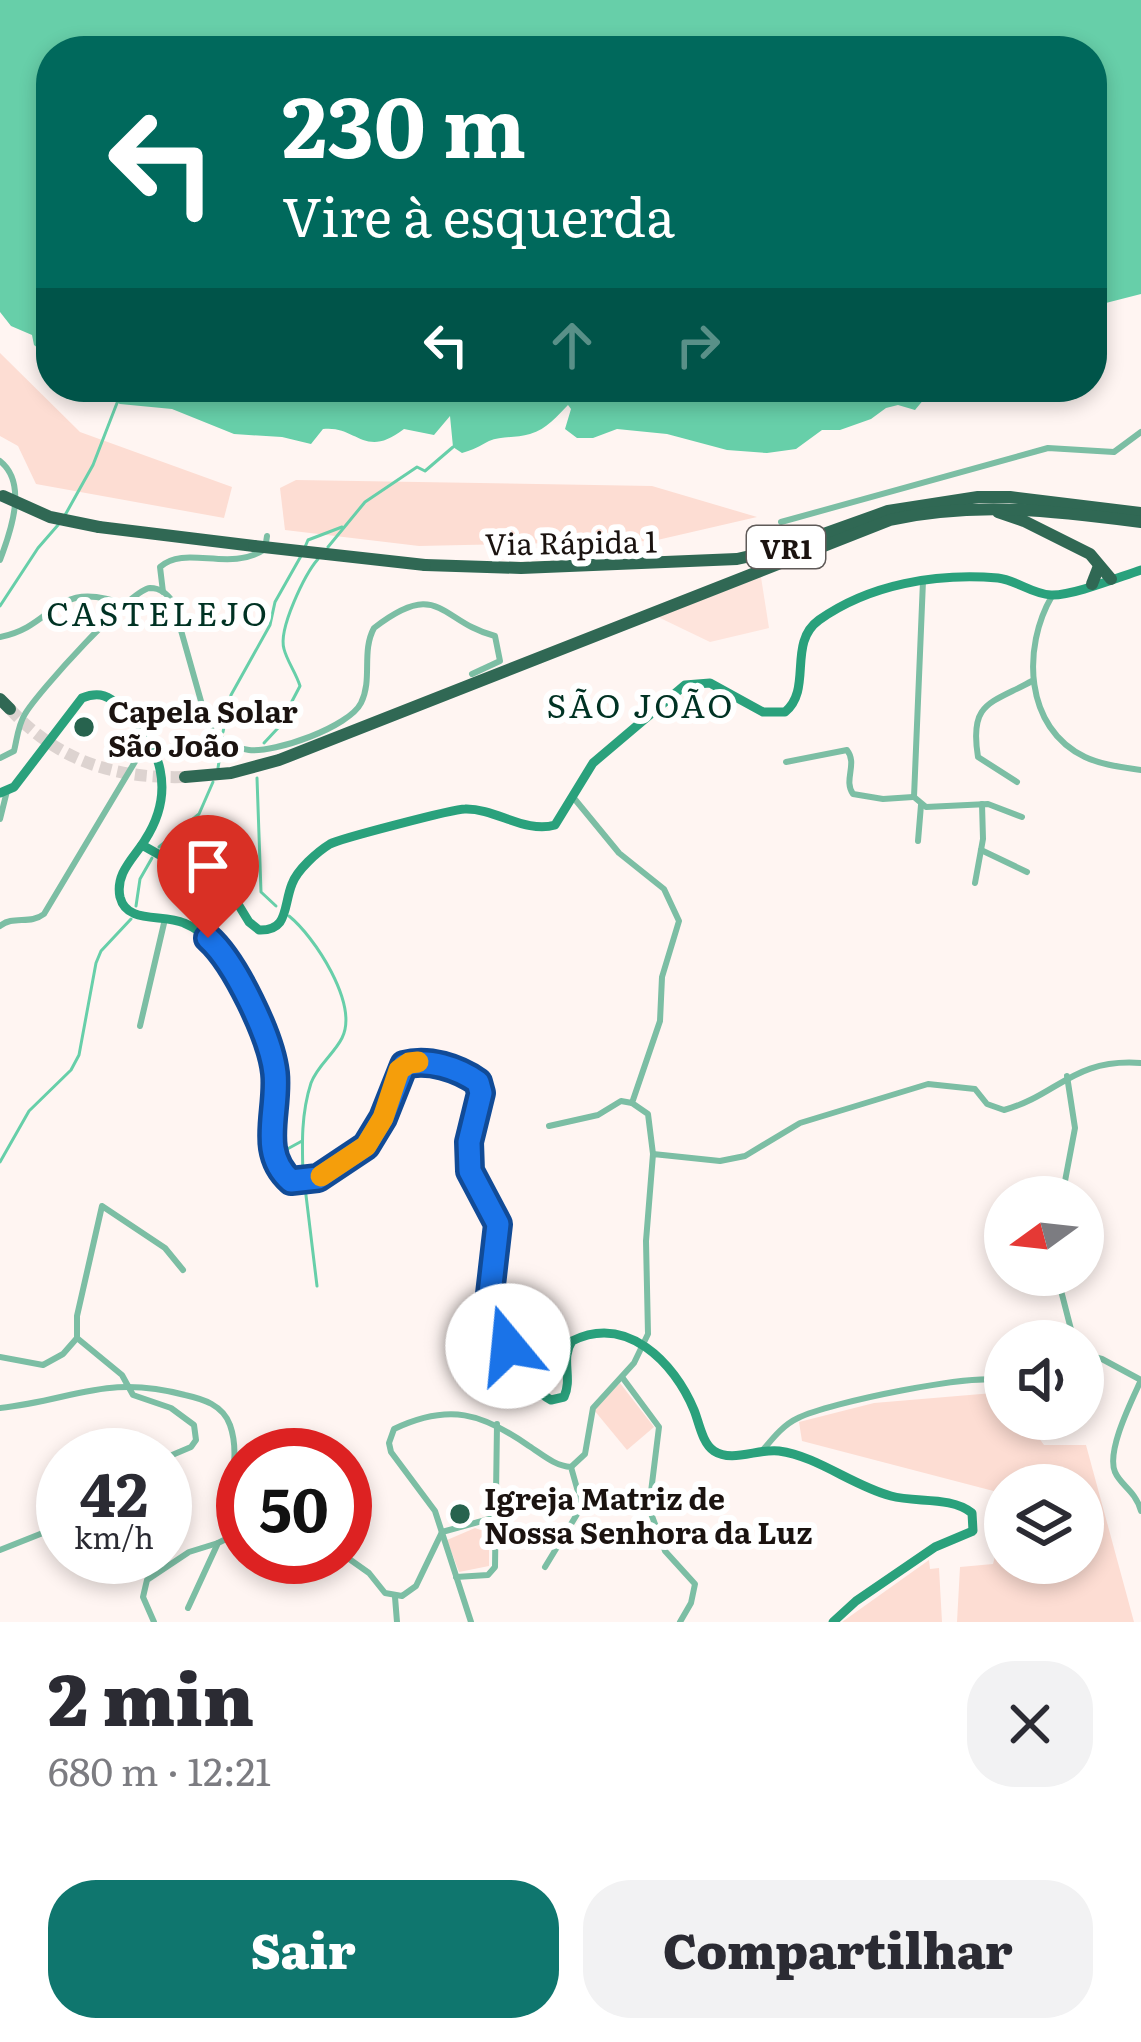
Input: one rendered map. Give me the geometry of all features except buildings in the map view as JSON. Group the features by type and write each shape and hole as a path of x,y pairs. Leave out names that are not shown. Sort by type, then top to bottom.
{"highway":[{"name":"Via Rápida 1","path":"2,495 50,517 99,527 425,565 521,568 753,557 888,511 942,500 1010,496 1141,513"},
{"path":"1102,508 1141,502"},
{"path":"980,507 1024,521 1090,554 1111,578"},
{"name":"VR1","path":"184,777 263,765 844,536 916,514 980,507 1141,522"},
{"path":"1092,584 1099,566"}],"main road":[{"path":"142,845 165,858 208,855 249,922 264,931 283,920 295,878 333,843 466,809 546,828 563,818 593,763 686,685 710,683 769,714 789,710 797,700 802,647 811,628 884,589 923,580 1000,578 1053,595 1141,570"},
{"path":"4,792 82,698 98,693 107,696 150,737 163,794 158,814 121,876 121,899 124,908 137,915 178,920 208,938 232,969 274,1068 274,1158 285,1176 308,1181 366,1146 404,1065 431,1064 474,1079 481,1093 469,1142 470,1171 498,1224 490,1300 520,1369 551,1400 564,1397 568,1390 566,1352 572,1341 618,1334 644,1343 677,1380 716,1452 787,1454 891,1496 963,1506 975,1520 973,1532 935,1546 833,1622"}],"street":[{"path":"781,522 1048,448 1114,452 1141,432"},
{"path":"0,461 10,469 16,484 0,560"},
{"path":"266,536 266,549 256,555 216,562 188,557 166,561 160,567 202,715 214,733 245,750 270,748 326,730 351,716 364,696 366,651 374,628 416,607 440,605 483,634 495,636 500,661 472,674"},
{"path":"923,580 914,797 922,805 982,804 1022,817"},
{"path":"0,758 14,751 26,712 79,645 144,590 164,592"},
{"path":"1053,595 1037,640 1032,681 1045,719 1069,748 1098,762 1141,770"},
{"path":"0,637 17,632 74,596 127,605"},
{"path":"1017,782 978,757 976,719 982,708 1032,681"},
{"path":"0,926 44,914 150,737"},
{"path":"786,761 847,750 853,761 848,784 853,794 914,797"},
{"path":"0,819 4,792"},
{"path":"573,797 619,853 664,889 680,921 662,977 660,1021 632,1103"},
{"path":"975,883 982,804"},
{"path":"918,841 922,805"},
{"path":"981,850 1028,872"},
{"path":"140,1027 166,917"},
{"path":"653,1154 720,1161 745,1156 800,1123 935,1084 975,1090 987,1104 1004,1110 1067,1076 1106,1064 1141,1063"},
{"path":"1066,1176 1075,1128 1067,1076"},
{"path":"550,1126 598,1114 621,1101 632,1103 648,1114 653,1154 646,1241 650,1320 644,1343 622,1377 589,1414 584,1454 572,1467"},
{"path":"0,1357 43,1365 63,1354 77,1338 76,1316 102,1206 165,1248 184,1270"},
{"path":"77,1338 117,1370 133,1396 171,1408 194,1426 192,1446"},
{"path":"1104,1363 1141,1380 1118,1439 1114,1471 1134,1491 1141,1511"},
{"path":"622,1377 659,1426 652,1521 664,1551 695,1584 680,1622"},
{"path":"762,1452 784,1426 809,1413 919,1387 984,1380"},
{"path":"0,1408 86,1389 153,1386 207,1401 227,1418 229,1428"},
{"path":"471,1622 429,1501 391,1452 390,1435 399,1426 446,1414 471,1414 497,1424 555,1463 572,1467"},
{"path":"456,1577 492,1572 497,1424"},
{"path":"784,1426 787,1454"},
{"path":"545,1567 582,1506 572,1467"},
{"path":"372,1578 395,1597 416,1586 442,1532 493,1518"},
{"path":"0,1550 36,1536"},
{"path":"154,1622 142,1597 147,1580 189,1552 216,1544"},
{"path":"188,1608 216,1547"},
{"path":"395,1597 397,1622"}],"shaded area":[{"path":"0,0 1141,0 1141,294 1107,303 1107,36 36,36 36,347 32,335 11,326 0,312"},
{"path":"0,353 36,389 36,402 50,402 80,432 232,487 224,518 36,484 18,446 0,436"},
{"path":"116,402 922,402 915,410 898,405 886,408 840,430 822,430 796,449 767,453 617,429 577,438 565,429 568,405 536,432 494,439 462,453 453,447 450,416 434,435 404,429 370,442 323,429 311,444 234,434 172,409"},
{"path":"296,480 652,486 757,517 653,541 419,546 285,530 280,488"},
{"path":"761,577 769,628 710,642 658,617"},
{"path":"620,1383 654,1427 627,1450 594,1410"},
{"path":"984,1394 984,1440 1086,1445 1091,1464 984,1464 984,1489 802,1441 799,1422 874,1403"},
{"path":"1104,1511 1134,1622 957,1622 960,1567 984,1565 984,1584 1104,1584"},
{"path":"475,1528 489,1533 489,1566 459,1572 447,1540"},
{"path":"929,1560 930,1569 939,1568 942,1622 842,1622"}],"waterway":[{"path":"64,517 93,465 117,403"},
{"path":"328,547 365,502 417,467 425,471 453,447"},
{"path":"0,606 58,525"},
{"path":"305,547 308,540 342,527"},
{"path":"223,732 231,695 301,556"},
{"path":"264,743 278,728 300,686 283,640 294,602 318,559"},
{"path":"218,768 222,743"},
{"path":"257,778 261,892 276,906"},
{"path":"159,847 199,814 213,782"},
{"path":"136,906 140,879 152,858"},
{"path":"289,916 331,972 346,1024 308,1095 303,1176"},
{"path":"0,1162 29,1111 71,1070 79,1055 96,963 131,919"},
{"path":"280,1153 302,1141"},
{"path":"305,1187 317,1286"}],"tunnel":[{"path":"10,709 48,742 89,763 135,775 185,777"}],"slow traffic":[{"path":"321,1176 366,1146 383,1118 399,1070 418,1062"}],"place":[{"name":"Capela Solar São João","path":"84,727"},
{"name":"Igreja Matriz de Nossa Senhora da Luz","path":"460,1514"}],"district":[{"name":"CASTELEJO","path":"158,611"},
{"name":"SÃO JOÃO","path":"641,703"}],"route":[{"path":"208,938 226,956 271,1054 275,1081 271,1148 291,1181 318,1178 366,1146 404,1065 413,1061 447,1067 478,1082 481,1093 469,1142 470,1171 498,1224 490,1294 508,1346"}]}
